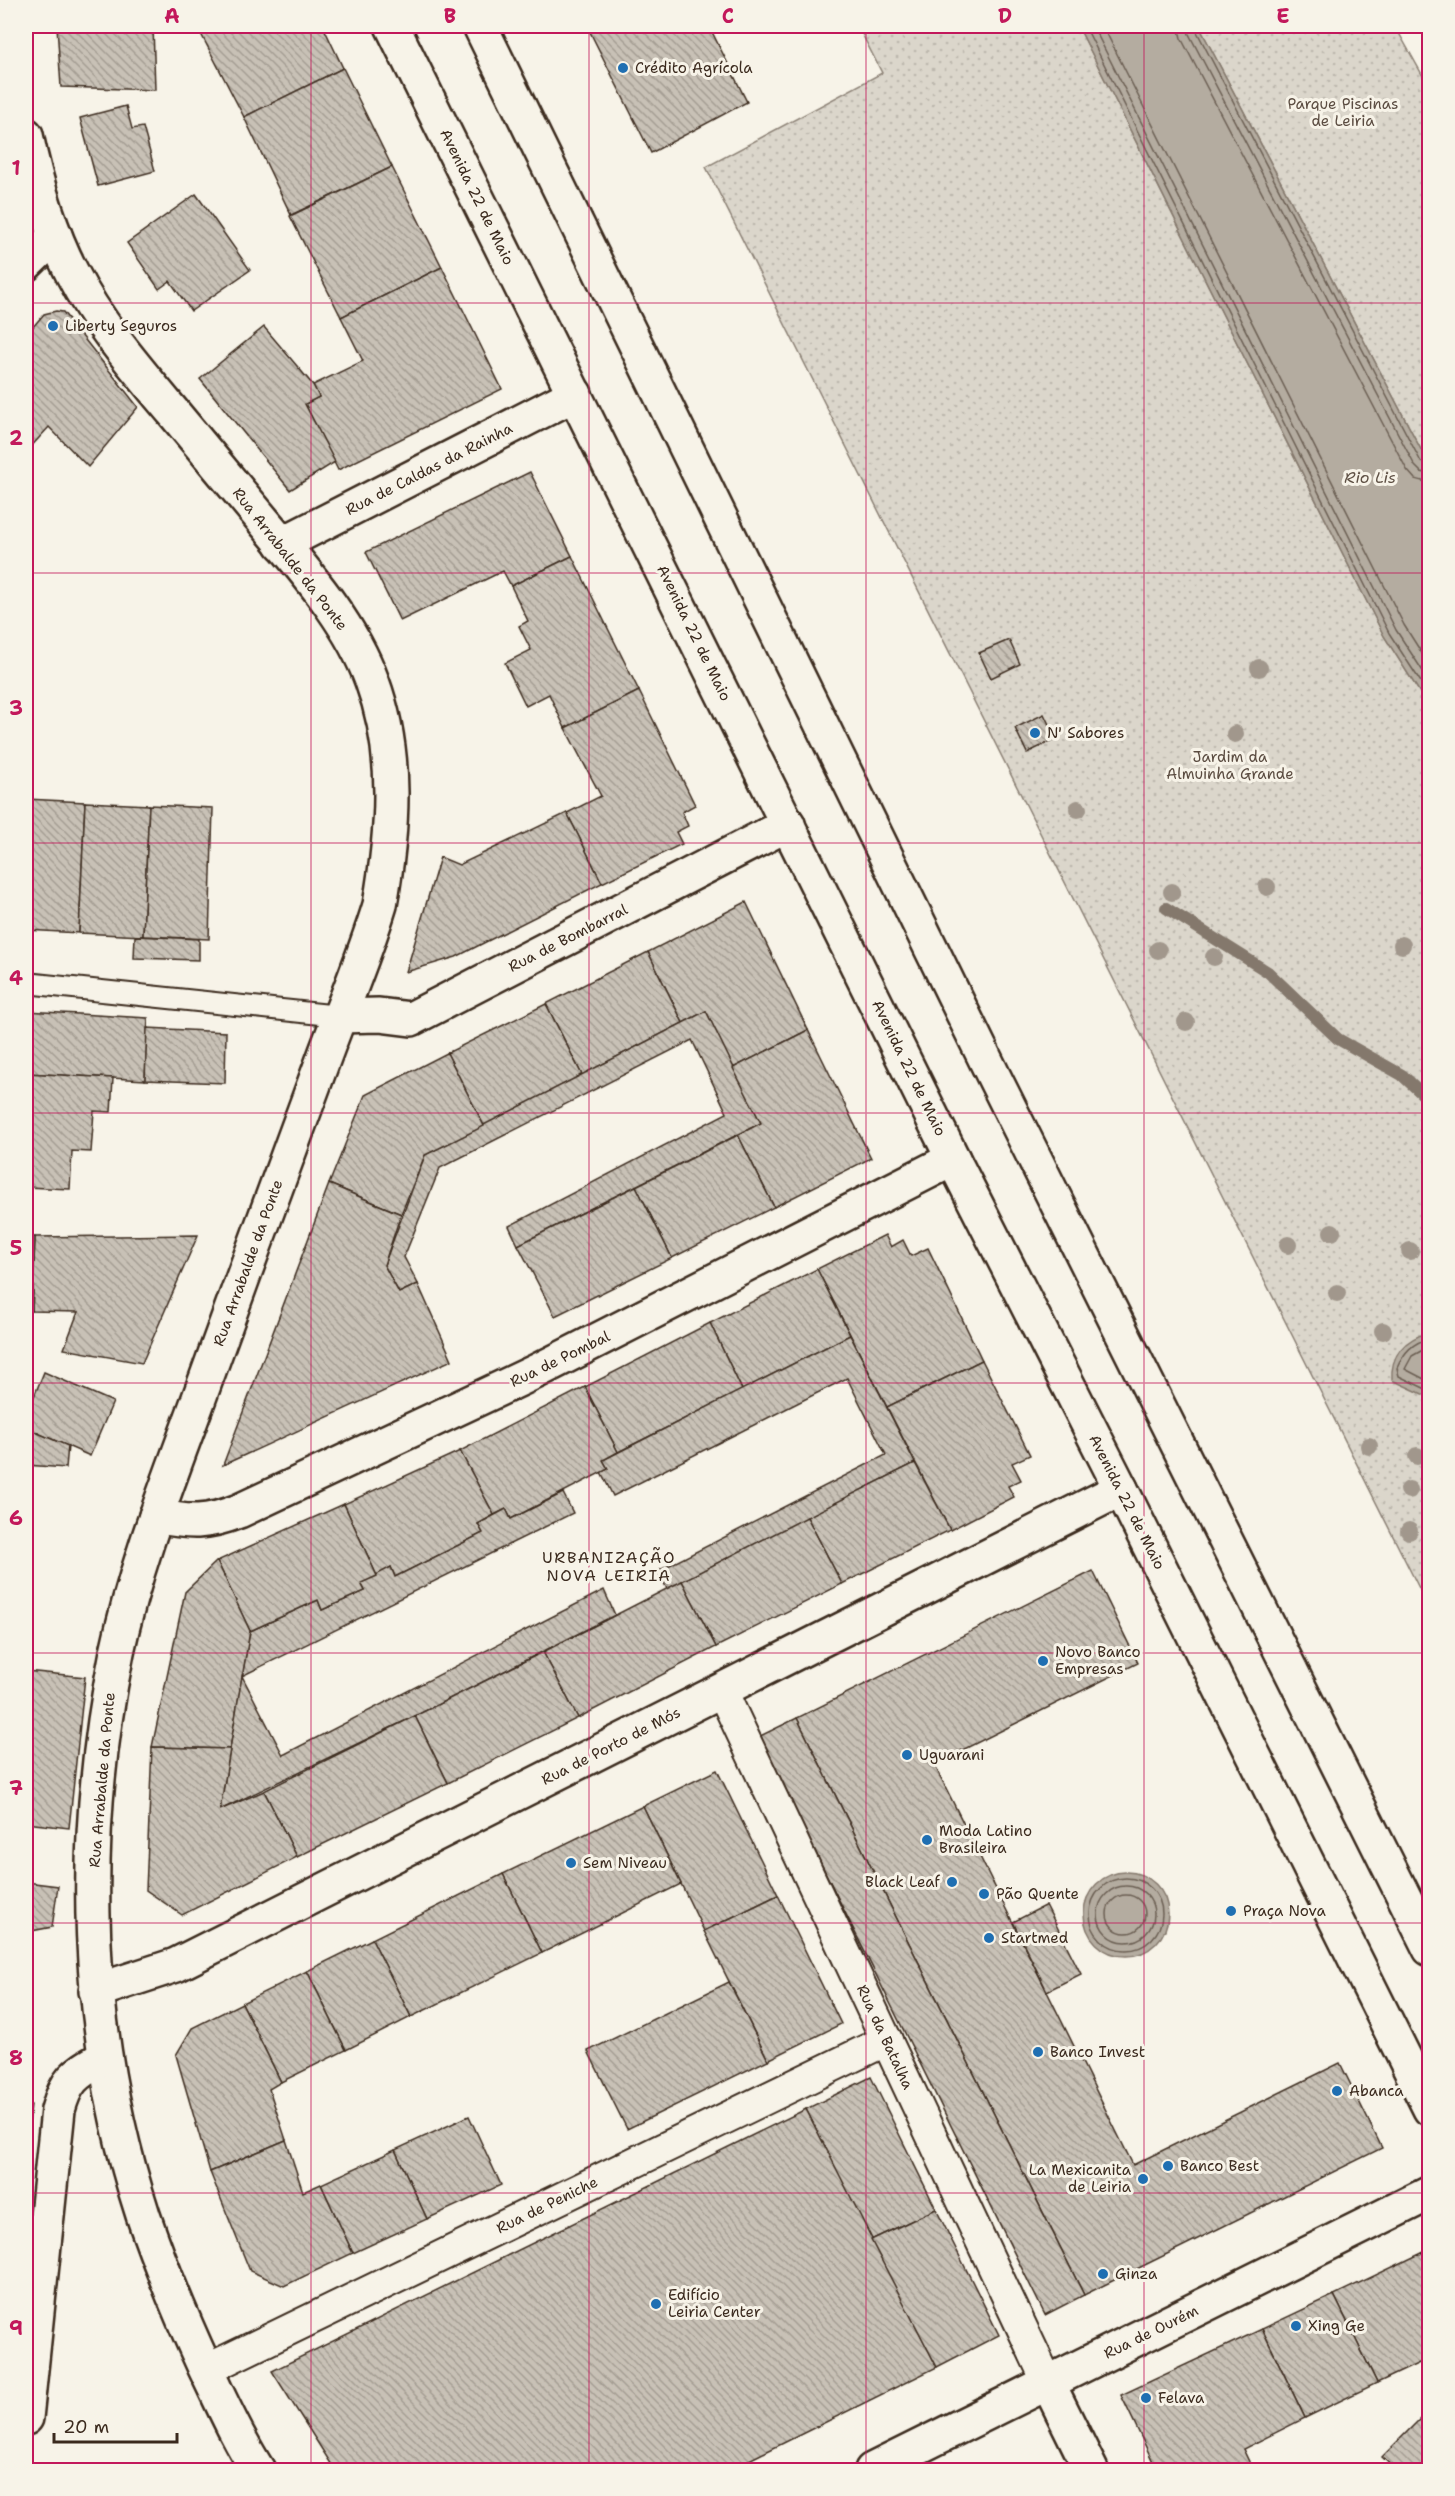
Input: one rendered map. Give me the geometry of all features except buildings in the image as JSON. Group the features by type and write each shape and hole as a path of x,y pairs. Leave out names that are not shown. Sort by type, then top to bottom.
{"street":[{"name":"Avenida 22 de Maio","path":"392,26 953,1159 1430,2109"},
{"path":"480,26 994,1077 1430,1949"},
{"name":"Rua Arrabalde da Ponte","path":"26,135 37,187 55,236 96,314 282,544 345,630 372,681 384,723 391,768 392,814 380,905 366,949 339,1016 156,1516 118,1649 108,1703 94,1843 92,1921 96,1991 104,2057 135,2188 179,2312 227,2414 258,2470"},
{"path":"26,264 55,236"},
{"name":"Rua de Caldas da Rainha","path":"282,544 575,394"},
{"name":"Rua de Bombarral","path":"339,1016 379,1015 411,1019 788,824"},
{"name":"Rua de Pombal","path":"156,1516 190,1523 216,1520 239,1511 537,1371 953,1159"},
{"name":"Rua de Porto de Mós","path":"96,1991 176,1965 1121,1490"},
{"name":"Rua da Batalha","path":"722,1690 1048,2383"},
{"name":"Rua de Peniche","path":"206,2370 887,2040"},
{"path":"26,2418 58,2110 64,2087 76,2074 104,2057"},
{"name":"Rua de Ourém","path":"872,2470 1430,2193"},
{"path":"1048,2383 1091,2470"}],"lane":[{"path":"26,983 339,1016"}],"green space":[{"name":"Jardim da Almuinha Grande","path":"858,26 1078,26 1384,636 1429,707 1429,1608 706,167 882,73"},
{"name":"Parque Piscinas de Leiria","path":"1199,26 1395,26 1429,87 1429,465"}],"water":[{"name":"Rio Lis","path":"1078,26 1199,26 1429,465 1429,707 1384,636"},
{"path":"1430,1332 1429,1397 1392,1380 1392,1371 1401,1349 1413,1339"},
{"path":"1126,1872 1149,1879 1161,1891 1168,1914 1161,1937 1149,1949 1126,1956 1103,1949 1091,1937 1084,1914 1091,1891 1103,1879"}],"waterway":[{"path":"1166,908 1268,972 1338,1039 1402,1075 1430,1101"}],"place":[{"name":"Crédito Agrícola","path":"623,68"},
{"name":"Liberty Seguros","path":"53,326"},
{"name":"N' Sabores","path":"1035,733"},
{"name":"Novo Banco Empresas","path":"1043,1661"},
{"name":"Uguarani","path":"907,1755"},
{"name":"Moda Latino Brasileira","path":"927,1840"},
{"name":"Sem Niveau","path":"571,1863"},
{"name":"Black Leaf","path":"952,1882"},
{"name":"Pão Quente","path":"984,1894"},
{"name":"Praça Nova","path":"1231,1911"},
{"name":"Startmed","path":"989,1938"},
{"name":"Banco Invest","path":"1038,2052"},
{"name":"Abanca","path":"1337,2091"},
{"name":"Banco Best","path":"1168,2166"},
{"name":"La Mexicanita de Leiria","path":"1143,2179"},
{"name":"Ginza","path":"1103,2274"},
{"name":"Edifício Leiria Center","path":"656,2304"},
{"name":"Xing Ge","path":"1296,2326"},
{"name":"Felava","path":"1146,2398"}],"district":[{"name":"URBANIZAÇÃO NOVA LEIRIA","path":"609,1566"}]}
